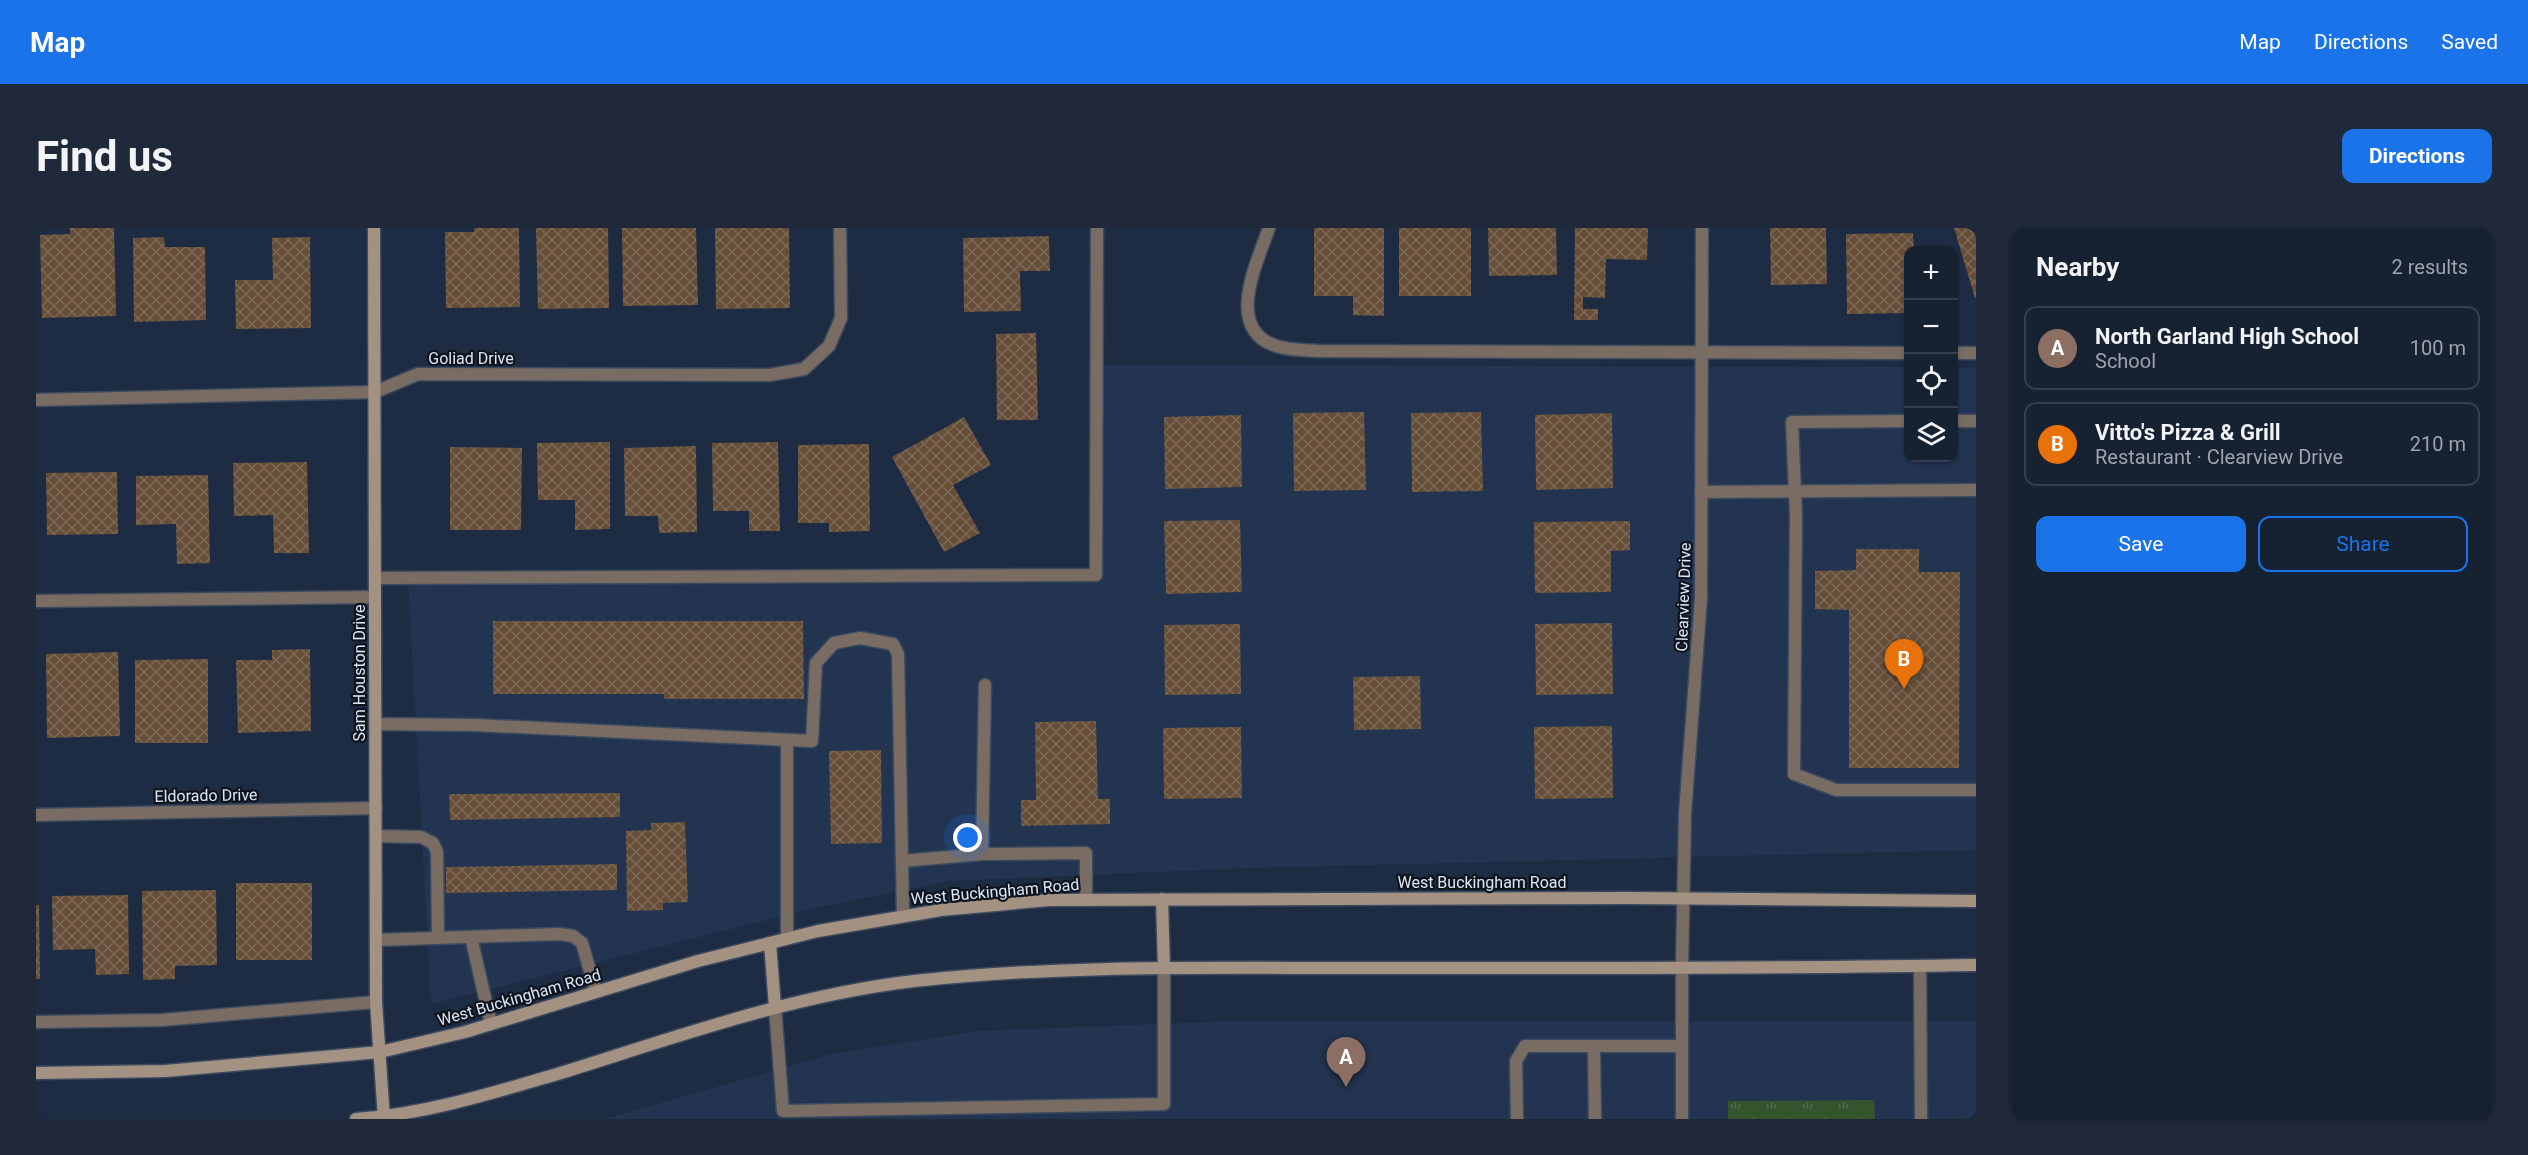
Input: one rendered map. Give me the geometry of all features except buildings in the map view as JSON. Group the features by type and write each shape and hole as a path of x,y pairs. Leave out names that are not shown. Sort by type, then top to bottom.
{"main road":[{"name":"Sam Houston Drive","path":"374,228 376,1002 384,1118"},
{"name":"West Buckingham Road","path":"36,1073 165,1071 380,1052 491,1024 698,961 788,938 903,916 1049,900 1683,898 1976,901"},
{"path":"1162,899 1164,968"},
{"path":"770,943 775,1007"},
{"path":"356,1119 384,1118 489,1094 775,1007 844,991 916,981 1005,974 1164,968 1976,965"}],"street":[{"name":"Goliad Drive","path":"36,400 375,392 418,374 770,375 804,369 829,346 841,318 840,228"},
{"path":"375,578 1096,575 1096,228"},
{"path":"1269,228 1247,291 1247,316 1255,335 1276,346 1318,351 1904,353"},
{"name":"Clearview Drive","path":"1682,1119 1685,814 1701,598 1702,228"},
{"path":"1958,353 1976,352"},
{"path":"1904,421 1792,422 1794,774 1836,790 1976,790"},
{"path":"1958,421 1976,421"},
{"path":"1701,492 1976,490"},
{"path":"36,601 375,597"},
{"path":"376,724 475,725 812,741 816,663 834,642 860,638 893,645 898,654 903,916"},
{"path":"982,854 985,684"},
{"path":"787,740 788,938"},
{"name":"Eldorado Drive","path":"36,815 376,808"},
{"path":"376,836 422,837 433,843 436,852 438,938"},
{"path":"902,861 982,854 1086,853 1086,899"},
{"path":"376,940 559,934 573,936 582,943 596,992"},
{"path":"471,937 491,1024"},
{"path":"1920,966 1921,1119"},
{"path":"775,1007 783,1111 1164,1104 1164,968"},
{"path":"36,1022 173,1019 376,1002"},
{"path":"1517,1119 1516,1062 1525,1046 1681,1046"},
{"path":"1594,1046 1595,1119"}],"shaded area":[{"path":"1096,365 1904,367 1904,462 1958,462 1958,368 1976,368 1976,850 1250,868 949,881 811,909 431,1004 408,578 1096,575"},
{"path":"1234,1021 1976,1021 1976,1119 605,1119 827,1055 976,1031"}],"green space":[{"path":"1874,1100 1875,1119 1728,1119 1728,1101"}],"place":[{"name":"Vitto's Pizza & Grill","path":"1904,689"},
{"name":"North Garland High School","path":"1346,1087"}]}
